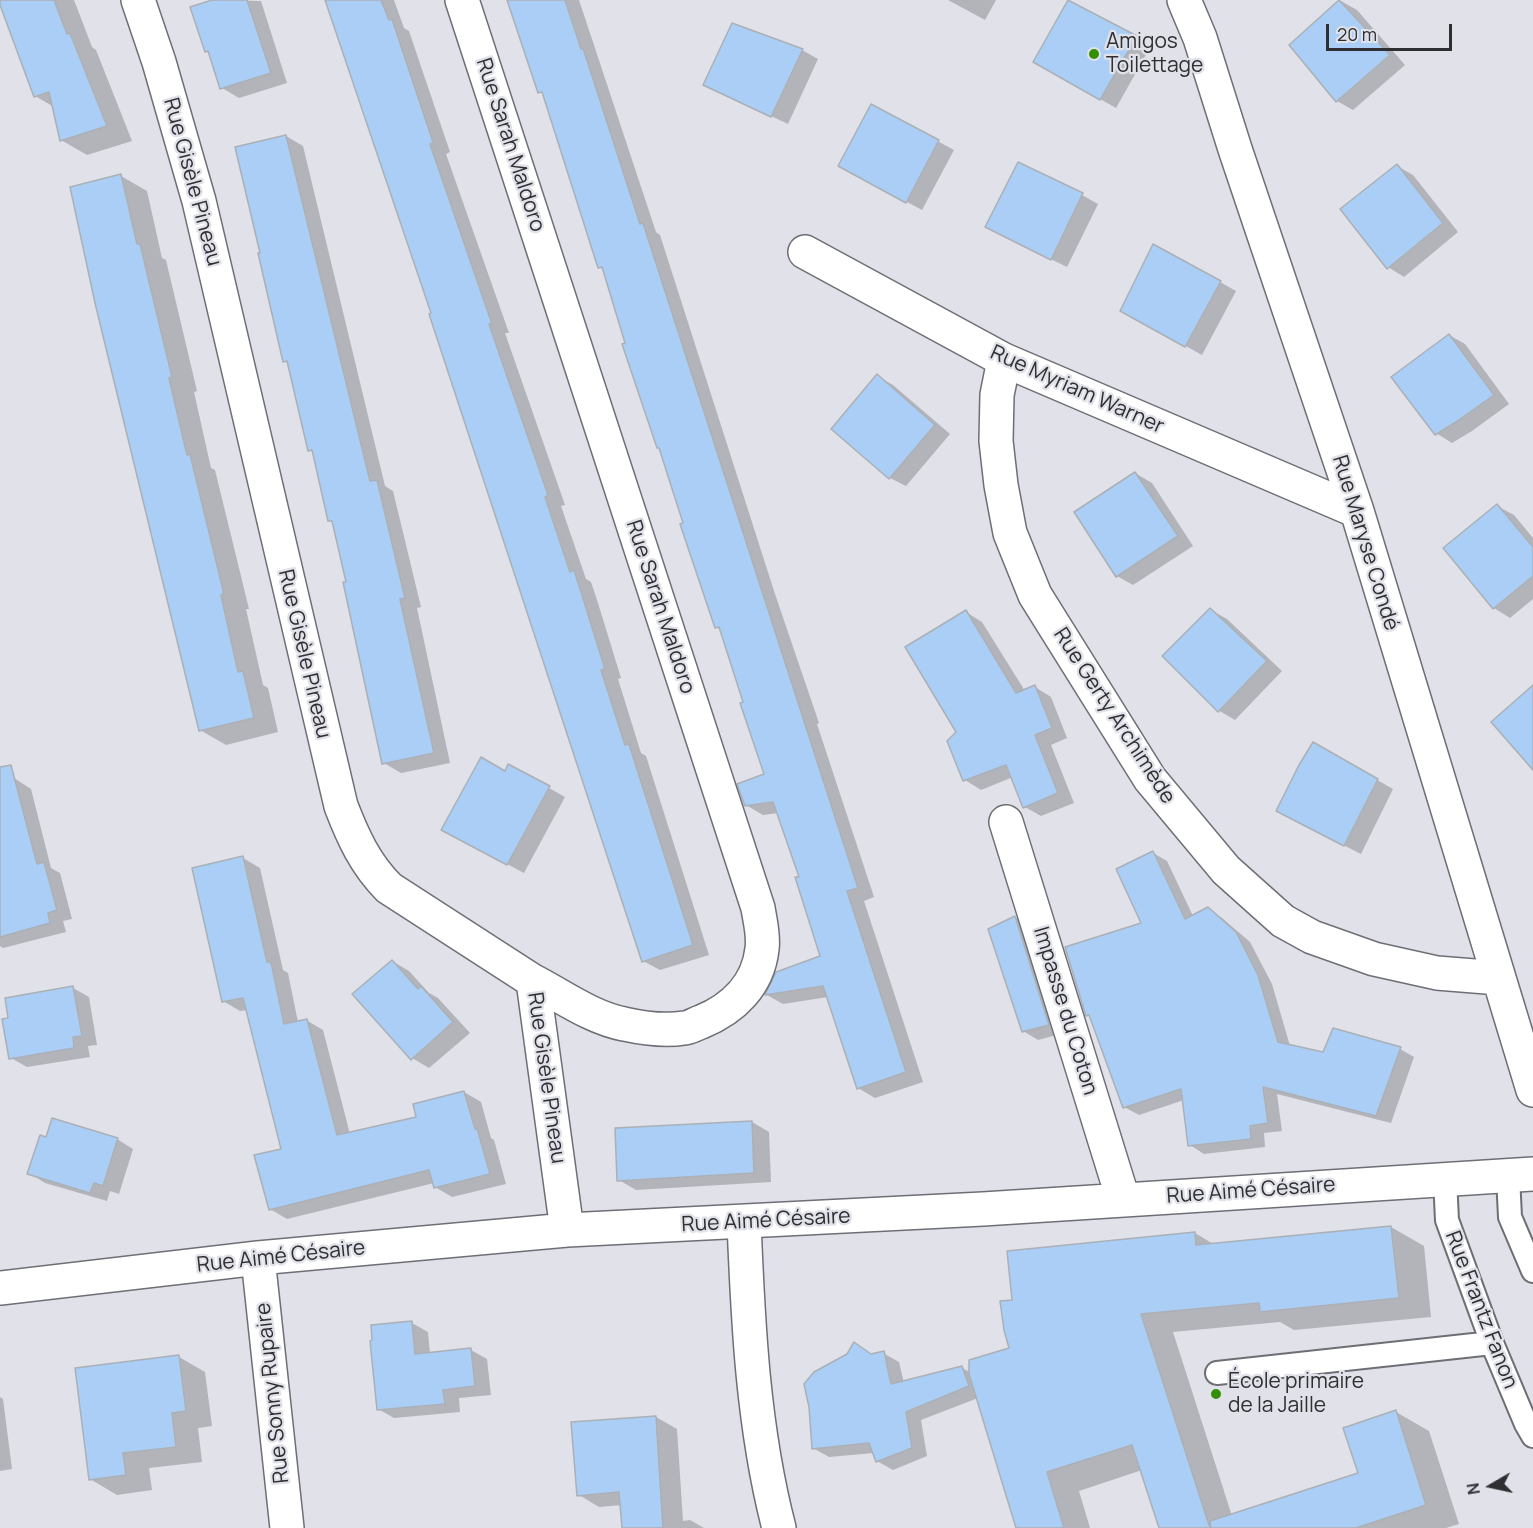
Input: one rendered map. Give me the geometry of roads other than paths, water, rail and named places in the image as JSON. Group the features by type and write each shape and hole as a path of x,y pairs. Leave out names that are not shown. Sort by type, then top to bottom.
{"street":[{"name":"Rue Gisèle Pineau","path":"138,0 159,62 199,201 333,776 352,836 375,874 389,888 533,981 567,1230"},
{"name":"Rue Sarah Maldoro","path":"462,0 754,896 762,930 763,948 758,970 747,990 731,1006 708,1019 684,1028 624,1024 602,1018 533,981"},
{"name":"Rue Maryse Condé","path":"1184,0 1200,38 1357,511 1533,1090"},
{"name":"Rue Myriam Warner","path":"805,252 1004,360 1357,511"},
{"name":"Rue Gerty Archimède","path":"1004,360 997,395 996,441 1010,533 1035,596 1150,779 1227,870 1283,921 1312,937 1374,959 1437,973 1499,978"},
{"name":"Impasse du Coton","path":"1006,822 1124,1199"},
{"name":"Rue Aimé Césaire","path":"0,1288 258,1257 567,1230 983,1209 1521,1175"},
{"path":"744,1222 749,1343 762,1440 779,1528"},
{"name":"Rue Sonny Rupaire","path":"258,1257 287,1528"}],"lane":[{"path":"1521,1175 1510,1217 1533,1272"},
{"name":"Rue Frantz Fanon","path":"1445,1179 1447,1220 1492,1344 1533,1436"},
{"path":"1217,1373 1492,1344"}],"place":[{"name":"Amigos Toilettage","path":"1094,54"},
{"name":"École primaire de la Jaille","path":"1216,1394"}]}
